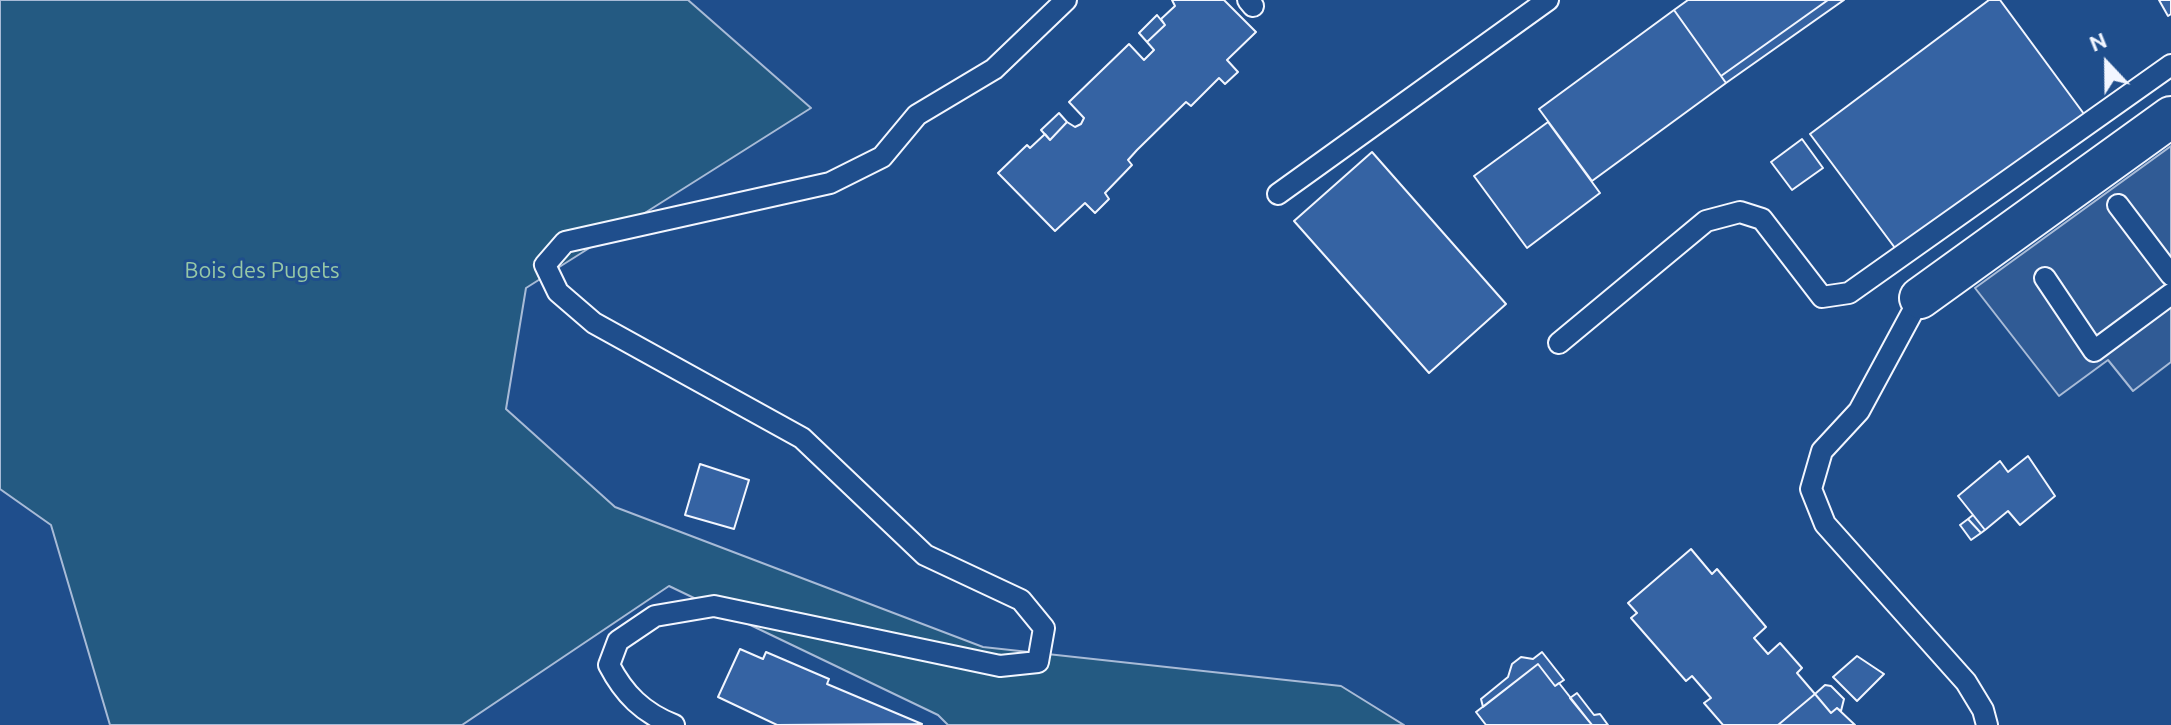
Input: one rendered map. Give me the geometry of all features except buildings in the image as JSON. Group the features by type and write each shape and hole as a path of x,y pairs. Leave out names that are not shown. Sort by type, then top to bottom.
{"street":[{"path":"1920,298 2171,117"}],"lane":[{"path":"674,725 654,717 621,689 609,665 618,641 655,616 714,606 1000,666 1038,662 1044,628 1021,600 925,555 802,438 594,323 558,292 545,265 565,242 830,183 882,157 917,115 994,69 1066,0"},
{"path":"1278,194 1548,0"},
{"path":"1559,343 1706,221 1740,212 1762,219 1822,297 1849,293 2171,65"},
{"path":"2118,205 2171,275"},
{"path":"2045,278 2094,351 2171,294"},
{"path":"1920,298 1859,411 1822,451 1811,489 1825,524 1966,682 1983,710 1987,725"}],"green space":[{"name":"Bois des Pugets","path":"0,0 688,0 811,108 526,288 506,409 615,507 983,647 1341,686 1404,725 948,725 938,715 669,586 462,725 110,725 51,525 0,489"}],"shaded area":[{"path":"2171,146 2171,362 2133,391 2108,360 2059,396 1975,288"}]}
